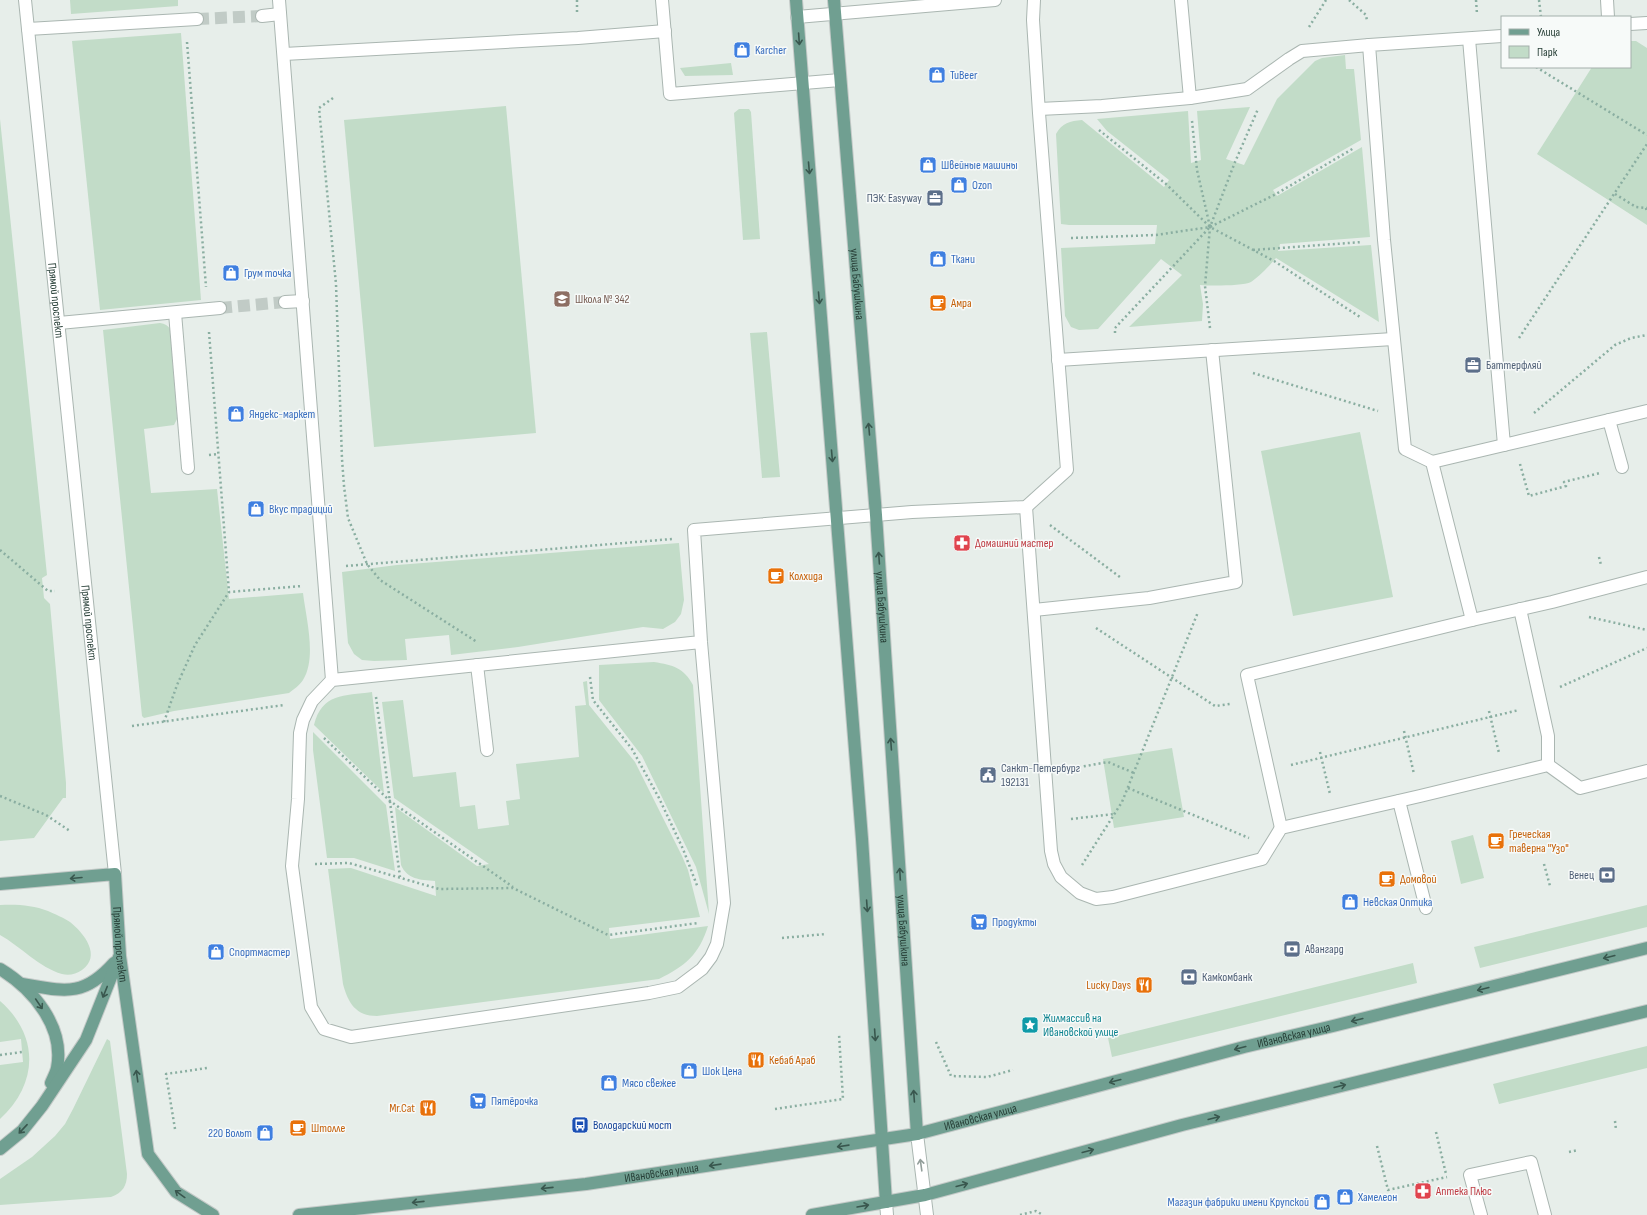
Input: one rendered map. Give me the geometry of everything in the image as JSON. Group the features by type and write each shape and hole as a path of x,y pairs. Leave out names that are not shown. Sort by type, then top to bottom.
{"main road":[{"path":"796,0 862,839 886,1202"},
{"name":"улица Бабушкина","path":"834,0 876,515 917,1134"},
{"path":"0,884 115,874"},
{"name":"Прямой проспект","path":"115,874 120,956 148,1154 176,1192 213,1215"},
{"name":"Ивановская улица","path":"299,1215 586,1184 882,1141 917,1134 1244,1047 1647,948"},
{"path":"22,984 64,991 88,986 103,976 120,956"},
{"path":"0,1149 22,1131 42,1106 86,1040 120,956"},
{"path":"0,969 22,984 40,1003 53,1029 58,1047 57,1068 42,1106"},
{"path":"812,1215 925,1195 1182,1125 1647,1011"}],"street":[{"name":"Прямой проспект","path":"25,0 115,874"},
{"path":"279,0 332,680"},
{"path":"662,0 670,94 840,80"},
{"path":"797,16 995,0"},
{"path":"701,642 332,680 312,701 303,720 300,733 298,800 292,866 312,1007 324,1028 351,1038 649,993 678,987 702,969 711,957 717,944 724,903 701,642 694,530 912,512 1026,507 1067,470 1039,109 1033,20 1034,0"},
{"path":"1181,0 1190,98"},
{"path":"1607,0 1608,16"},
{"path":"262,16 280,14"},
{"path":"28,29 191,20"},
{"path":"1631,24 1647,23"},
{"path":"284,54 578,38 665,31"},
{"path":"1039,109 1102,106 1190,98 1246,89 1302,51 1501,36"},
{"path":"1469,39 1496,355 1509,443"},
{"path":"1369,45 1384,240 1405,449 1432,462 1647,411"},
{"path":"285,302 303,301"},
{"path":"59,323 220,308"},
{"path":"175,313 188,468"},
{"path":"1058,360 1394,338"},
{"path":"1034,610 1149,598 1236,582 1212,350"},
{"path":"1609,420 1622,467"},
{"path":"1432,462 1472,620"},
{"path":"1026,507 1048,821 1054,864 1061,877 1080,893 1096,899 1113,898 1262,859 1281,828 1548,765 1580,788 1647,771"},
{"path":"1281,828 1247,675 1647,577"},
{"path":"1520,609 1548,736 1548,765"},
{"path":"477,665 487,750"},
{"path":"1400,801 1426,908"},
{"name":"улица Бабушкина","path":"917,1134 927,1215"},
{"path":"1481,1215 1470,1175 1531,1162 1545,1215"},
{"path":"886,1202 887,1215"}],"path":[{"path":"1289,59 1326,0"},
{"path":"1539,0 1541,16"},
{"path":"164,722 177,685 195,645 229,592 207,309 191,20"},
{"path":"1538,68 1647,135"},
{"path":"333,98 319,108 336,284 344,486 348,518 367,564 380,580 482,644"},
{"path":"1190,98 1197,170 1210,227"},
{"path":"1212,350 1205,286 1210,227 1235,162 1259,107"},
{"path":"1070,108 1166,184 1210,227 1274,261 1394,338"},
{"path":"1049,239 1156,235 1210,227 1276,194 1363,143 1377,141"},
{"path":"1496,355 1511,351 1647,144"},
{"path":"1614,194 1636,207 1646,208 1647,213"},
{"path":"1116,356 1115,328 1210,227"},
{"path":"1253,250 1384,240"},
{"path":"1531,416 1615,345 1631,338 1647,335"},
{"path":"1250,372 1386,414 1401,413"},
{"path":"1509,443 1529,496 1566,486 1564,482 1622,467"},
{"path":"1026,507 1149,598"},
{"path":"323,567 648,541"},
{"path":"0,550 48,591 55,591"},
{"path":"229,592 325,585"},
{"path":"1070,885 1122,802 1208,587"},
{"path":"1066,607 1215,706 1253,700"},
{"path":"1268,770 1490,717 1540,701 1647,648"},
{"path":"586,653 593,700 632,749 659,798 684,849 698,887 699,894"},
{"path":"373,675 400,877"},
{"path":"132,726 312,701"},
{"path":"1489,711 1504,776"},
{"path":"303,720 390,801 513,888 608,935 722,920"},
{"path":"1404,731 1420,796"},
{"path":"1320,752 1335,815"},
{"path":"1045,773 1108,762 1134,773"},
{"path":"1128,788 1269,847"},
{"path":"0,796 46,815 70,831"},
{"path":"1048,821 1115,814"},
{"path":"292,866 349,863 439,889 513,888"},
{"path":"1544,864 1550,886"},
{"path":"782,938 826,934"},
{"path":"775,1109 843,1099 839,1034"},
{"path":"933,1037 951,1076 986,1077 1013,1070"},
{"path":"0,1055 22,1052"},
{"path":"175,1129 166,1074 207,1068"},
{"path":"1615,1121 1616,1130"},
{"path":"1377,1146 1388,1190 1447,1178"},
{"path":"1569,1152 1578,1150"},
{"path":"1020,1215 1036,1211 1044,1215"}],"green space":[{"path":"70,0 178,0 178,6 71,14"},
{"path":"181,33 201,300 100,310 72,41"},
{"path":"1631,41 1636,41 1647,48 1647,225 1537,154 1591,68 1631,68"},
{"path":"1345,55 1346,69 1354,69 1361,140 1273,190 1277,196 1362,147 1370,237 1280,244 1278,251 1371,245 1379,322 1276,258 1251,282 1218,286 1200,285 1203,304 1202,321 1129,327 1182,275 1161,259 1098,329 1079,330 1071,327 1065,316 1061,248 1155,244 1157,225 1061,224 1056,134 1061,127 1070,122 1082,120 1164,187 1169,180 1107,131 1097,119 1188,111 1191,163 1201,160 1197,111 1250,107 1226,159 1244,165 1277,99 1315,61 1322,58"},
{"path":"731,63 733,75 685,76 680,68"},
{"path":"506,106 536,433 374,447 344,120"},
{"path":"739,109 749,109 751,112 760,239 743,240 734,113"},
{"path":"0,119 47,575 42,578 44,598 50,604 66,783 66,798 63,798 34,838 0,841"},
{"path":"160,323 166,325 172,331 175,340 171,342 177,419 174,425 144,429 151,493 217,489 229,599 303,593 310,649 307,671 303,680 289,693 174,711 144,718 142,716 103,330"},
{"path":"767,332 780,477 762,478 750,333"},
{"path":"1360,432 1393,597 1293,616 1261,451"},
{"path":"679,543 684,600 681,614 675,622 663,629 643,627 518,647 451,655 449,635 405,639 407,660 362,660 354,654 348,643 342,572 397,565"},
{"path":"654,662 667,664 677,668 690,679 693,685 709,914 696,867 642,756 599,700 599,665"},
{"path":"587,681 589,705 635,762 682,856 688,870 700,917 609,928 610,939 708,926 700,945 684,964 659,979 377,1016 364,1014 358,1011 347,997 343,984 328,869 351,868 436,896 435,881 410,876 401,865 395,807 477,866 489,864 394,798 382,702 403,700 413,777 456,772 460,807 475,805 478,829 509,825 506,801 520,799 516,764 579,757 575,706 586,705 583,682"},
{"path":"372,692 384,793 314,725 322,707 328,702 343,696"},
{"path":"313,732 386,805 395,871 354,858 327,858 313,750"},
{"path":"1172,748 1184,817 1114,828 1103,759"},
{"path":"1473,835 1484,878 1461,884 1451,841"},
{"path":"0,905 36,907 51,912 70,922 81,932 89,945 91,958 88,964 82,970 67,975 54,971 38,962 0,935"},
{"path":"1647,905 1647,927 1480,968 1474,947"},
{"path":"1413,963 1417,983 1112,1057 1108,1038"},
{"path":"0,1001 13,1015 22,1029 28,1044 29,1060 27,1076 22,1091 13,1105 0,1119 0,1065 23,1062 21,1039 0,1042"},
{"path":"107,1039 110,1041 127,1174 124,1188 119,1193 111,1197 0,1205 0,1179 32,1157 55,1136 65,1124"},
{"path":"1647,1046 1647,1068 1499,1104 1493,1084"}],"tunnel":[{"path":"197,19 262,16"},
{"path":"220,308 285,302"}],"place":[{"name":"Karcher","path":"742,50"},
{"name":"TuBeer","path":"937,75"},
{"name":"Швейные машины","path":"928,165"},
{"name":"Ozon","path":"959,185"},
{"name":"ПЭК: Easyway","path":"935,198"},
{"name":"Ткани","path":"938,259"},
{"name":"Грум точка","path":"231,273"},
{"name":"Школа № 342","path":"562,299"},
{"name":"Амра","path":"938,303"},
{"name":"Баттерфляй","path":"1473,365"},
{"name":"Яндекс-маркет","path":"236,414"},
{"name":"Вкус традиций","path":"256,509"},
{"name":"Домашний мастер","path":"962,543"},
{"name":"Колхида","path":"776,576"},
{"name":"Санкт-Петербург 192131","path":"988,775"},
{"name":"Греческая таверна \"Узо\"","path":"1496,841"},
{"name":"Венец","path":"1607,875"},
{"name":"Домовой","path":"1387,879"},
{"name":"Невская Оптика","path":"1350,902"},
{"name":"Продукты","path":"979,922"},
{"name":"Авангард","path":"1292,949"},
{"name":"Спортмастер","path":"216,952"},
{"name":"Камкомбанк","path":"1189,977"},
{"name":"Lucky Days","path":"1144,985"},
{"name":"Жилмассив на Ивановской улице","path":"1030,1025"},
{"name":"Кебаб Араб","path":"756,1060"},
{"name":"Шок Цена","path":"689,1071"},
{"name":"Мясо свежее","path":"609,1083"},
{"name":"Пятёрочка","path":"478,1101"},
{"name":"Mr.Cat","path":"428,1108"},
{"name":"Володарский мост","path":"580,1125"},
{"name":"Штолле","path":"298,1128"},
{"name":"220 Вольт","path":"265,1133"},
{"name":"Аптека Плюс","path":"1423,1191"},
{"name":"Хамелеон","path":"1345,1197"},
{"name":"Магазин фабрики имени Крупской","path":"1322,1202"}]}
